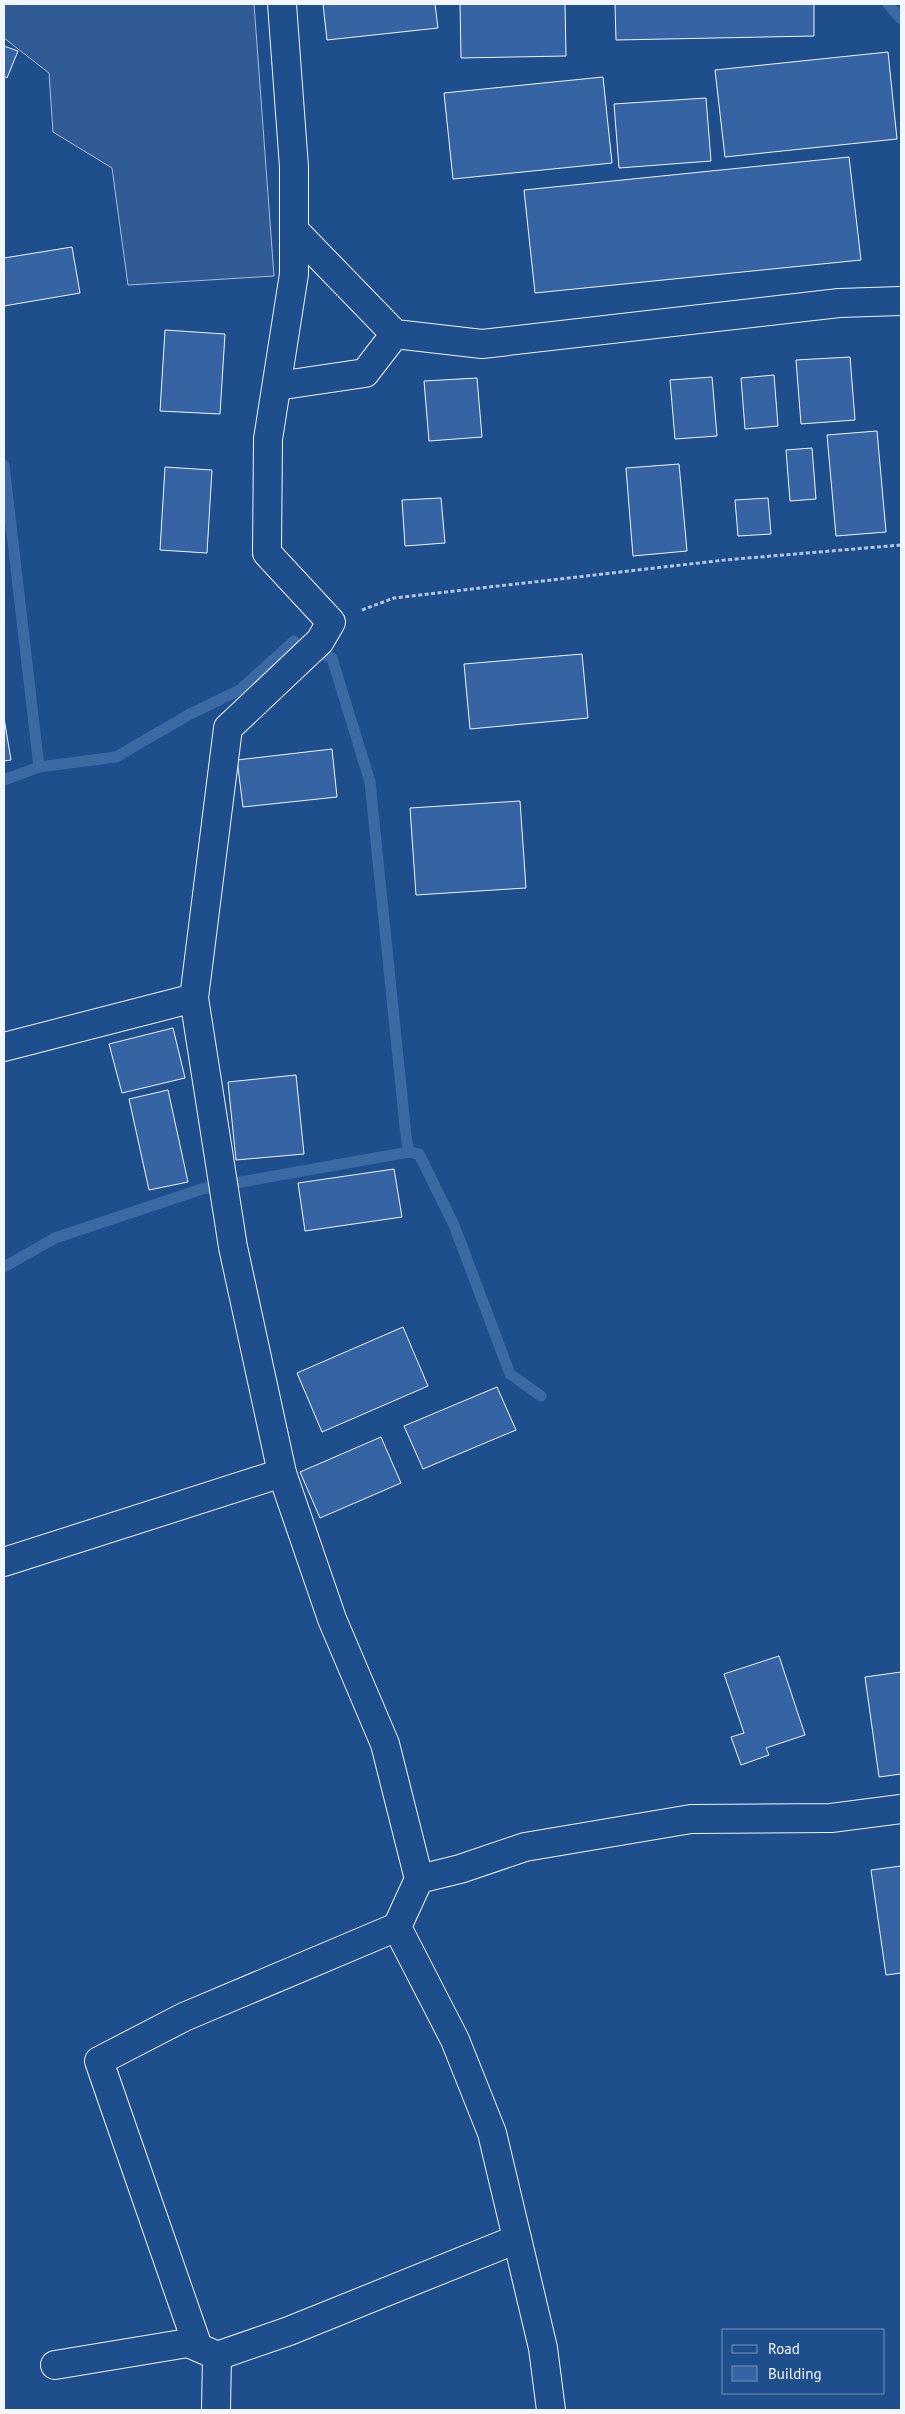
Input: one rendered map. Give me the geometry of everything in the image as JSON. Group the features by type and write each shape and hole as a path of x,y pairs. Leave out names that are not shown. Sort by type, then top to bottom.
{"street":[{"path":"216,2410 208,2351 99,2061 184,2017 397,1927 418,1879 385,1744 332,1619 282,1473 233,1247 194,998 228,728 320,641 331,622 267,553 268,439 294,274 294,167 282,4"},
{"path":"294,230 395,334 482,344 839,303 901,300"},
{"path":"277,386 365,374 395,334"},
{"path":"4,1047 194,998"},
{"path":"4,1562 282,1473"},
{"path":"418,1879 460,1869 525,1847 692,1819 831,1818 901,1809"},
{"path":"397,1927 455,2040 492,2133 543,2348 551,2410"},
{"path":"55,2365 188,2343 208,2351 289,2331 517,2239"}],"path":[{"path":"331,622 394,598 725,560 901,545"}],"shaded area":[{"path":"4,4 254,4 274,276 128,285 112,168 53,132 49,73 4,38"}],"building":[{"path":"323,4 435,4 438,28 327,40"},
{"path":"460,4 565,4 566,56 461,58"},
{"path":"615,4 814,4 814,36 616,40"},
{"path":"4,46 18,51 7,78 4,76"},
{"path":"888,52 897,139 725,157 715,70"},
{"path":"603,77 612,163 453,179 444,93"},
{"path":"706,98 711,161 619,168 614,104"},
{"path":"849,157 861,260 535,293 524,190"},
{"path":"72,247 80,293 4,306 4,258"},
{"path":"165,330 225,334 220,414 160,411"},
{"path":"850,357 855,420 801,424 796,360"},
{"path":"774,375 778,426 745,429 741,378"},
{"path":"712,377 717,436 675,439 670,380"},
{"path":"477,378 482,437 429,441 424,381"},
{"path":"877,431 886,532 836,536 827,435"},
{"path":"812,448 816,499 790,501 786,450"},
{"path":"679,464 687,551 633,556 626,468"},
{"path":"165,467 212,470 207,553 160,550"},
{"path":"441,498 445,543 405,546 402,500"},
{"path":"768,498 771,534 738,536 735,500"},
{"path":"582,654 588,718 470,729 464,664"},
{"path":"4,718 11,760 4,761"},
{"path":"332,749 337,797 243,807 237,760"},
{"path":"520,801 526,888 416,895 410,808"},
{"path":"173,1028 185,1078 122,1093 109,1044"},
{"path":"296,1075 304,1154 236,1160 228,1082"},
{"path":"168,1090 188,1182 149,1190 129,1099"},
{"path":"394,1169 402,1217 305,1231 298,1183"},
{"path":"403,1327 428,1386 322,1432 297,1373"},
{"path":"497,1387 516,1430 423,1469 404,1426"},
{"path":"381,1437 401,1483 320,1518 300,1472"},
{"path":"779,1656 805,1735 766,1748 769,1755 741,1765 731,1737 744,1733 724,1674"},
{"path":"901,1672 901,1774 879,1777 865,1677"},
{"path":"901,1866 901,1973 886,1975 871,1870"}],"waterway":[{"path":"888,4 901,19"},
{"path":"4,465 39,767"},
{"path":"4,780 39,767 116,757 190,714 240,690 294,641"},
{"path":"324,655 332,658 370,782 409,1152"},
{"path":"4,1267 55,1238 202,1189 409,1152 419,1154 454,1225 510,1374 541,1396"}]}
